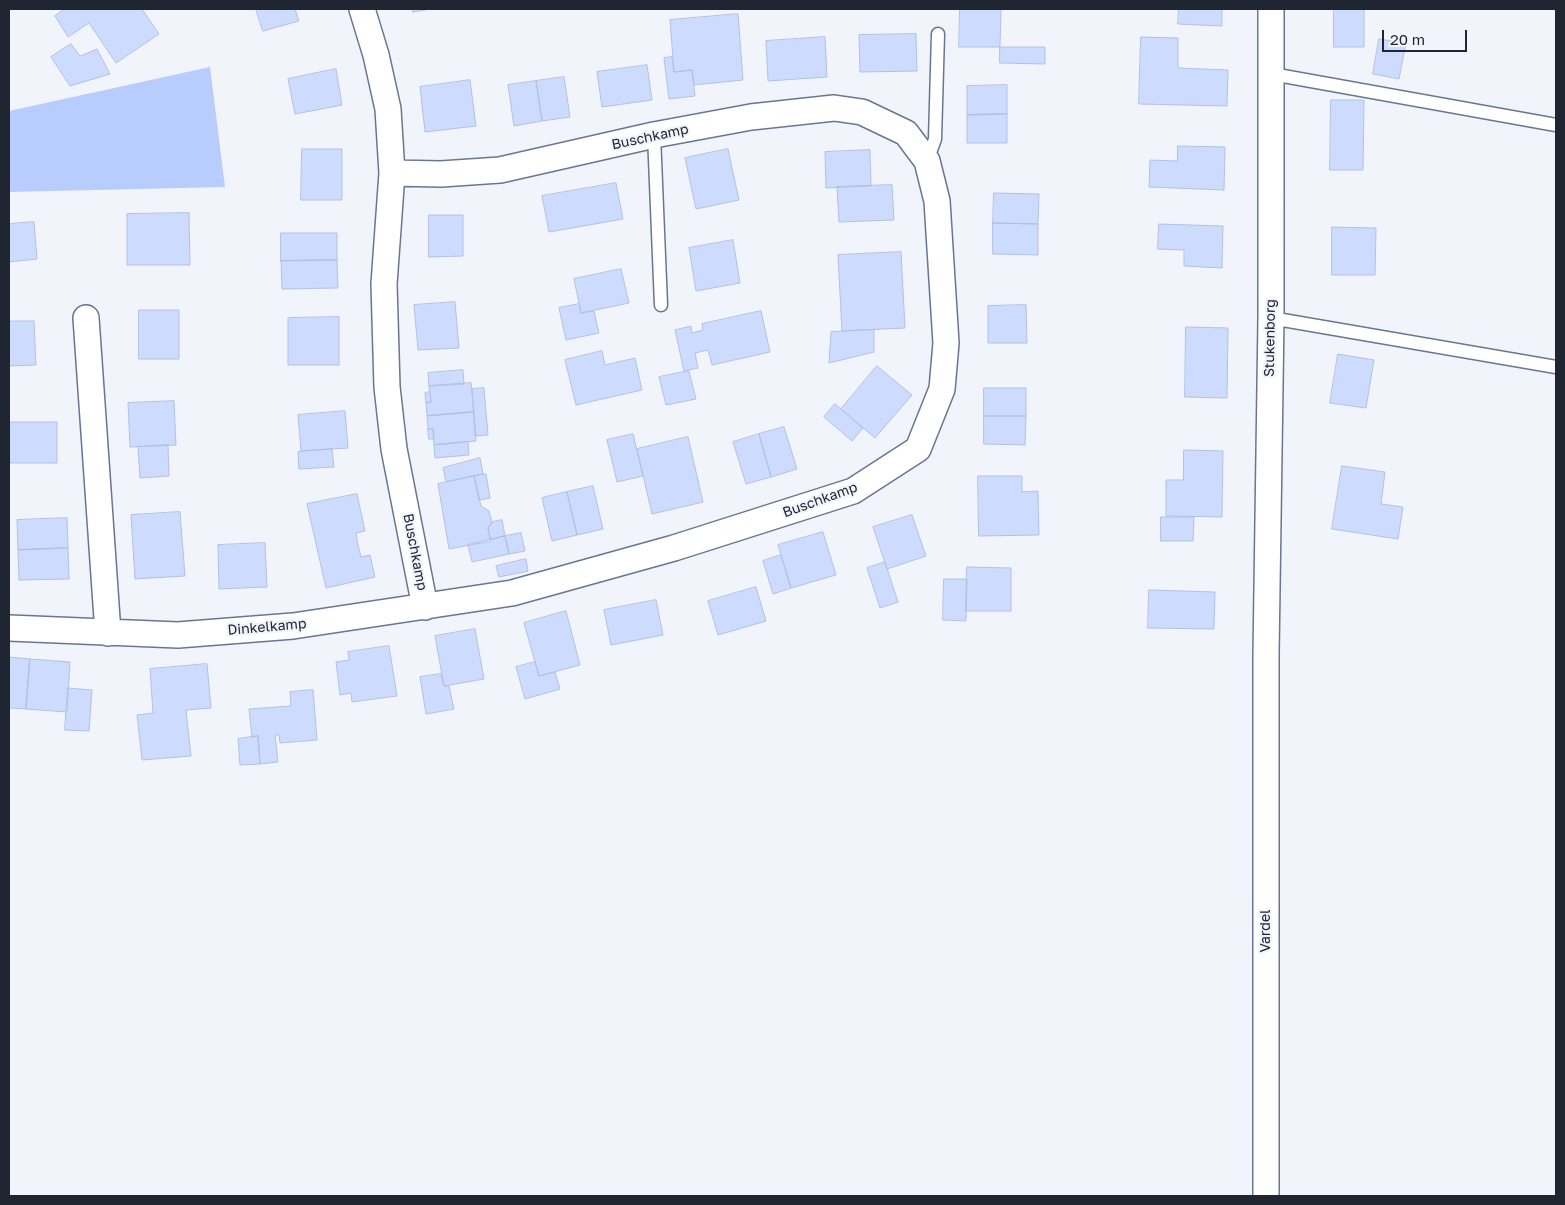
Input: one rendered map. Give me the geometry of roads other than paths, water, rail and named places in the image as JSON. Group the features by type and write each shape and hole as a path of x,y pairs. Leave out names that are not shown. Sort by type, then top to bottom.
{"street":[{"name":"Buschkamp","path":"362,9 376,55 388,109 392,173 384,284 387,388 394,449 425,606 512,593 674,548 853,491 918,449 942,389 946,343 937,201 928,161 906,133 862,112 834,108 751,118 654,135 500,170 441,174 392,173"},
{"name":"Stukenborg","path":"1267,666 1271,318 1271,9"},
{"path":"86,318 108,633"},
{"name":"Dinkelkamp","path":"9,628 178,635 293,626 425,606"},
{"name":"Vardel","path":"1266,1196 1267,666"}],"lane":[{"path":"928,161 935,139 938,34"},
{"path":"1272,74 1556,125"},
{"path":"654,135 661,305"},
{"path":"1271,318 1556,367"}]}
